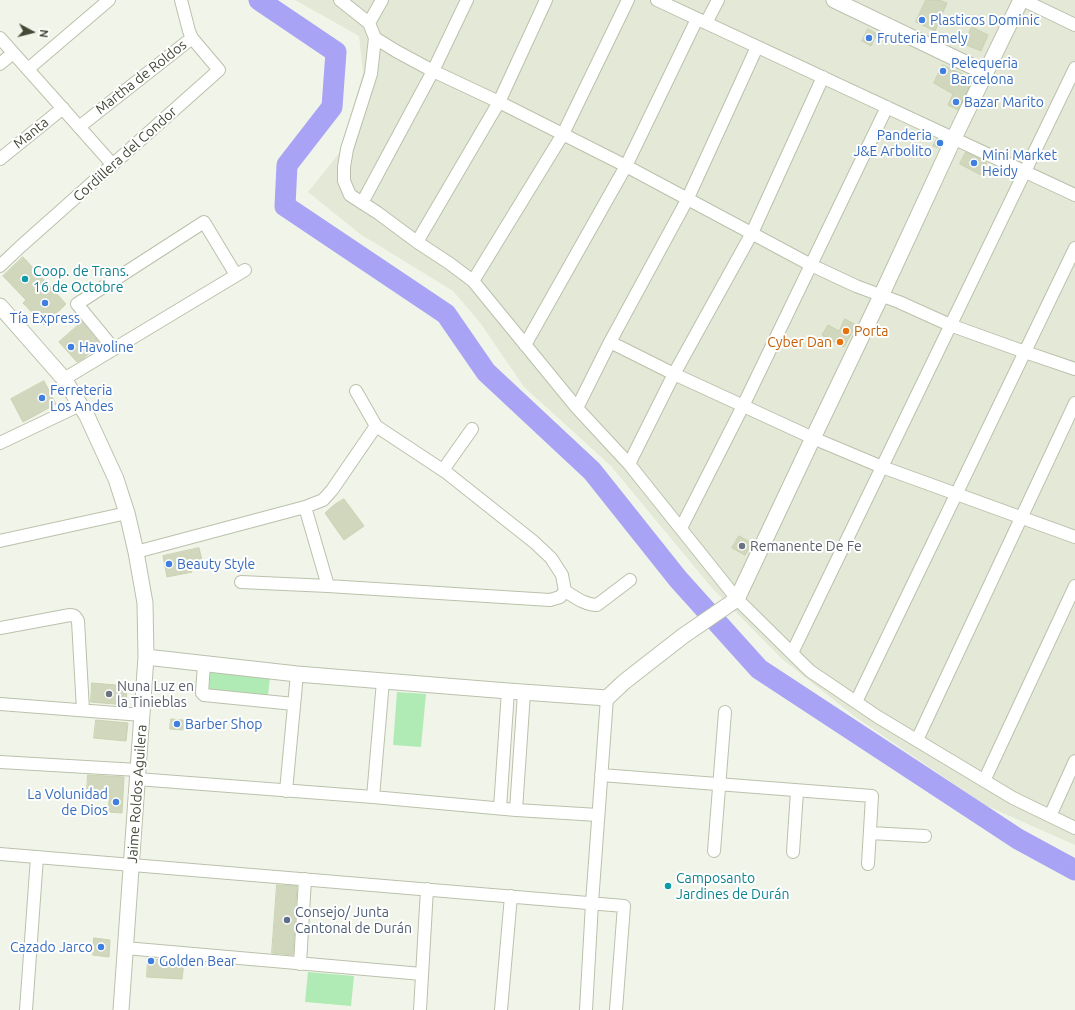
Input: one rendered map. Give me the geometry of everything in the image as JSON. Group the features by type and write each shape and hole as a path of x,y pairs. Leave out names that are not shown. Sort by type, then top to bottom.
{"street":[{"path":"28,69 109,0"},
{"name":"Martha de Roldos","path":"79,127 192,38 181,0"},
{"path":"340,0 369,23 375,38 372,74 347,149 344,167 344,181 350,195 378,213 473,281 577,408 629,464 681,528 734,602 792,653 810,671 856,702 984,781 1013,798 1075,828"},
{"path":"369,23 382,0"},
{"path":"362,203 433,71 467,0"},
{"path":"417,242 499,102 546,0"},
{"path":"473,281 563,134 628,0"},
{"path":"657,0 1075,195"},
{"path":"525,345 626,166 702,21 718,0"},
{"path":"834,0 986,73"},
{"path":"586,1010 607,698 624,682 683,636 734,602 881,296 954,138 1022,0 1075,25"},
{"path":"0,38 113,165"},
{"name":"Cordillera del Condor","path":"0,266 219,70 192,38"},
{"path":"375,38 433,71 499,102 626,166 811,265 950,325 1075,369"},
{"path":"577,408 610,342 687,200 757,46"},
{"path":"0,64 13,53"},
{"path":"792,653 1075,68"},
{"path":"629,464 674,374 752,233 823,77"},
{"path":"681,528 743,406 887,107"},
{"name":"Manta","path":"0,159 63,108"},
{"path":"64,379 241,273 204,222 77,304 114,349"},
{"path":"856,702 1075,248"},
{"name":"Jaime Roldos Aguilera","path":"0,306 64,379 87,416 116,479 127,513 136,552 145,604 146,658 121,1010"},
{"path":"610,342 743,406 882,467 1075,537"},
{"path":"356,391 376,426 443,470 534,542 551,558 562,575 565,591 585,603 597,605 630,580"},
{"path":"917,740 1075,403"},
{"path":"0,443 80,404"},
{"path":"136,552 305,507 323,500 332,490 376,426"},
{"path":"443,470 472,429"},
{"path":"305,507 328,586"},
{"path":"0,541 127,513"},
{"path":"241,582 550,600 560,597 565,591"},
{"path":"984,781 1075,586"},
{"path":"0,628 74,615 78,622 84,710"},
{"path":"146,658 297,674 607,698"},
{"path":"204,664 203,694 294,704"},
{"path":"286,791 297,674"},
{"path":"373,797 383,681"},
{"path":"500,808 508,691"},
{"path":"516,810 524,692"},
{"path":"0,704 142,715"},
{"path":"714,851 725,712"},
{"path":"1050,816 1075,761"},
{"path":"0,762 137,774 286,791 516,810 598,815"},
{"path":"601,775 872,796 868,864"},
{"path":"793,852 797,791"},
{"path":"870,833 926,836"},
{"path":"0,854 624,906 620,1010"},
{"path":"26,1010 37,857"},
{"path":"300,964 305,879"},
{"path":"420,1010 427,889"},
{"path":"501,1010 511,896"},
{"path":"126,948 422,974"}],"shaded area":[{"path":"295,0 1075,0 1075,845 985,805 854,716 782,659 712,588 611,466 524,387 481,324 453,291 360,234 308,192 341,151 363,73 359,36"}],"green space":[{"path":"205,672 270,677 268,696 204,691"},
{"path":"397,692 426,694 421,747 393,745"},
{"path":"308,972 354,976 351,1006 305,1002"}],"building":[{"path":"926,0 939,0 947,3 935,31 916,22"},
{"path":"972,27 988,35 981,51 964,44"},
{"name":"Fruteria Emely","path":"868,29 877,34 871,46 862,41"},
{"path":"943,65 973,79 958,110 948,105 953,94 934,83"},
{"path":"937,139 942,141 939,148 933,146"},
{"name":"Mini Market Heidy","path":"966,152 987,162 981,175 960,164"},
{"path":"23,257 66,304 44,325 23,303 26,300 3,276"},
{"path":"845,319 856,325 844,347 822,335 828,325 839,331"},
{"path":"82,322 100,344 77,362 59,342"},
{"path":"44,381 56,404 23,422 11,399"},
{"path":"344,499 364,526 344,540 325,513"},
{"name":"Remanente De Fe","path":"739,536 752,543 745,555 732,548"},
{"path":"199,548 202,560 190,563 192,572 167,577 163,556"},
{"name":"Nuna Luz en la Tinieblas","path":"92,683 127,686 126,705 91,702"},
{"name":"Barber Shop","path":"171,719 183,720 183,730 170,729"},
{"path":"96,720 128,723 126,741 94,738"},
{"path":"88,775 124,777 122,813 108,812 110,792 87,791"},
{"name":"Consejo/ Junta Cantonal de Durán","path":"277,885 297,886 293,955 272,953"},
{"name":"Cazado Jarco","path":"94,938 110,940 109,957 93,955"},
{"path":"148,959 184,961 182,979 147,977"}],"waterway":[{"path":"259,0 336,52 332,107 287,165 285,206 446,314 486,372 592,471 678,579 759,669 1018,839 1075,870"}],"place":[{"name":"Plasticos Dominic","path":"922,20"},
{"name":"Fruteria Emely","path":"869,38"},
{"name":"Pelequeria Barcelona","path":"943,71"},
{"name":"Bazar Marito","path":"956,102"},
{"name":"Panderia J&E Arbolito","path":"940,143"},
{"name":"Mini Market Heidy","path":"974,163"},
{"name":"Coop. de Trans. 16 de Octobre","path":"25,279"},
{"name":"Tía Express","path":"45,303"},
{"name":"Porta","path":"846,331"},
{"name":"Cyber Dan","path":"840,342"},
{"name":"Havoline","path":"71,347"},
{"name":"Ferreteria Los Andes","path":"42,398"},
{"name":"Remanente De Fe","path":"742,546"},
{"name":"Beauty Style","path":"169,564"},
{"name":"Nuna Luz en la Tinieblas","path":"109,694"},
{"name":"Barber Shop","path":"177,724"},
{"name":"La Volunidad de Dios","path":"116,802"},
{"name":"Camposanto Jardines de Durán","path":"668,886"},
{"name":"Consejo/ Junta Cantonal de Durán","path":"287,920"},
{"name":"Cazado Jarco","path":"101,947"},
{"name":"Golden Bear","path":"151,961"}]}
